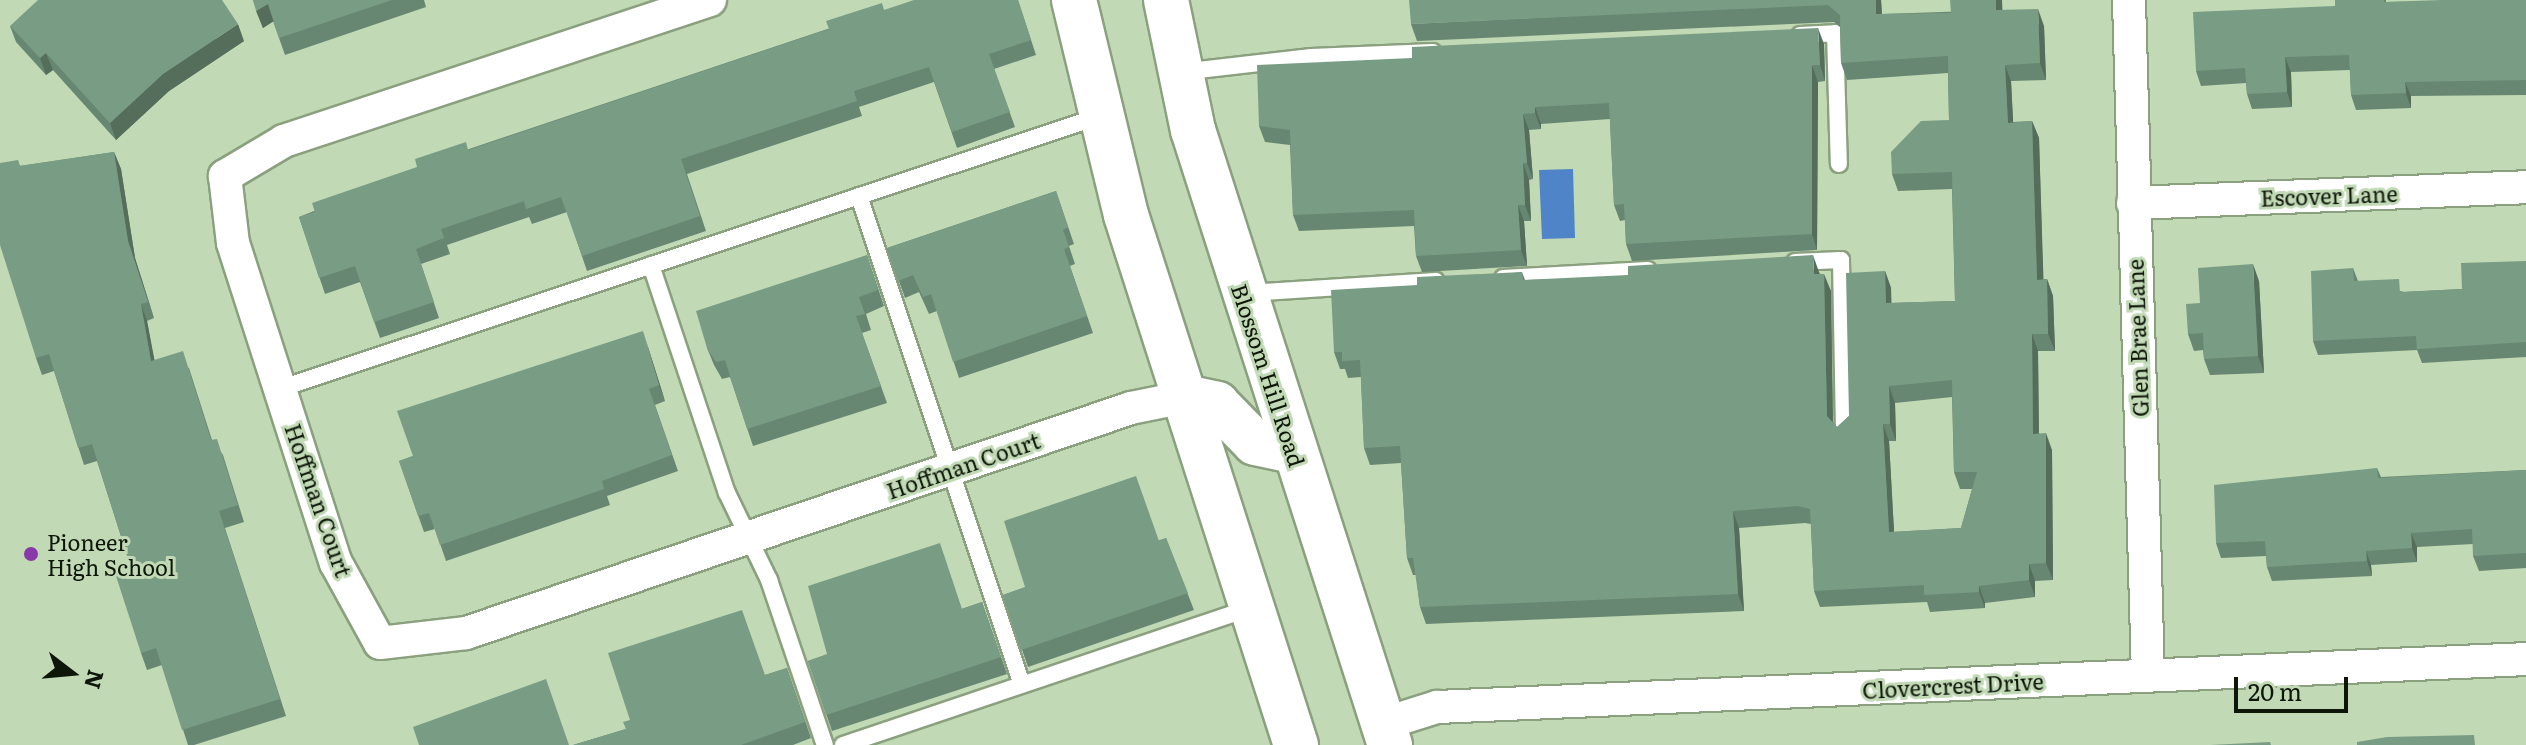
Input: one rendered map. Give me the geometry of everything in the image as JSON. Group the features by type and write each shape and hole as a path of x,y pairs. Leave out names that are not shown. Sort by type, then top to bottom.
{"main road":[{"path":"1074,0 1100,116 1185,397 1296,745"},
{"name":"Blossom Hill Road","path":"1166,0 1180,72 1242,293 1386,735"},
{"path":"1185,397 1217,404 1255,443 1294,451"}],"street":[{"name":"Hoffman Court","path":"710,0 284,141 225,176 233,243 336,563 380,643 466,633 1131,408 1185,397"},
{"name":"Glen Brae Lane","path":"2129,0 2148,676"},
{"name":"Escover Lane","path":"2133,203 2526,187"},
{"name":"Clovercrest Drive","path":"1386,735 1437,707 2526,659"}],"lane":[{"path":"1774,36 1835,33 1839,164"},
{"path":"1180,72 1311,57 1450,51"},
{"path":"282,388 1100,116"},
{"path":"859,196 1022,685"},
{"path":"1777,263 1841,260 1844,433"},
{"path":"651,265 727,493 769,580 825,745"},
{"path":"1489,278 1665,269"},
{"path":"1242,293 1458,280"},
{"path":"843,745 1252,607"}],"water":[{"path":"1573,169 1575,238 1542,239 1539,170"}],"building":[{"path":"38,0 222,0 238,24 163,74 110,123 46,53 40,58 10,26"},
{"path":"253,0 392,0 279,38 268,4 256,11"},
{"path":"914,0 1018,0 1031,40 989,54 1010,112 952,132 929,67 854,91 857,101 681,159 700,216 582,256 561,197 526,209 524,201 441,229 444,238 416,249 434,302 374,322 355,266 319,278 299,217 315,212 312,203 417,167 415,159 466,142 468,150 829,29 826,21 882,3 884,10"},
{"path":"1409,0 1876,0 1876,14 1951,13 1950,0 1996,0 1996,10 2038,9 2040,63 2005,65 2008,123 2032,121 2037,280 2047,279 2048,334 2032,334 2033,434 2046,433 2046,563 2029,564 2029,580 1979,586 1979,592 1924,595 1924,585 1814,591 1810,509 1798,506 1733,511 1738,594 1420,607 1413,558 1407,558 1400,446 1364,448 1360,360 1342,361 1342,352 1334,352 1331,290 1417,285 1417,277 1522,272 1523,280 1628,275 1628,266 1813,255 1814,274 1824,274 1827,416 1837,427 1849,416 1846,273 1885,271 1886,303 1955,301 1952,172 1892,174 1891,152 1921,121 1949,120 1948,56 1841,63 1840,15 1828,5 1411,24","holes":["1952,380 1954,472 1977,472 1961,528 1889,532 1883,424 1890,424 1889,386"]},
{"path":"2335,0 2526,0 2526,80 2405,82 2406,93 2351,95 2349,55 2285,57 2287,92 2247,94 2245,68 2196,71 2193,12 2335,6"},
{"path":"1818,28 1820,65 1812,65 1812,234 1626,244 1624,204 1614,205 1609,103 1535,107 1535,113 1523,114 1527,163 1523,163 1525,205 1518,205 1521,250 1416,256 1414,210 1293,215 1290,130 1259,126 1257,65 1412,58 1412,47"},
{"path":"114,152 128,241 148,302 141,304 151,361 183,351 211,440 217,439 238,505 219,511 280,699 182,730 156,648 141,653 115,573 131,568 92,444 78,448 49,354 36,358 0,245 0,163 18,160 19,166"},
{"path":"1056,191 1068,227 1063,230 1069,247 1064,249 1087,316 953,362 931,294 923,297 913,275 898,281 887,248"},
{"path":"867,255 878,290 859,297 865,314 856,316 881,386 747,429 725,360 716,362 707,348 696,311"},
{"path":"2526,261 2526,342 2417,349 2416,336 2313,341 2311,271 2353,268 2354,281 2399,279 2400,292 2462,289 2461,263"},
{"path":"2253,264 2258,356 2204,359 2203,333 2188,334 2186,304 2200,303 2198,268"},
{"path":"643,331 659,385 649,389 672,455 602,481 604,489 440,545 429,513 418,516 399,461 413,456 397,411"},
{"path":"2377,468 2378,478 2526,470 2526,553 2473,556 2472,529 2411,533 2412,548 2366,551 2367,561 2267,567 2265,541 2216,543 2214,485"},
{"path":"1136,476 1159,541 1166,538 1188,593 1021,650 1003,595 1025,587 1004,521"},
{"path":"940,543 962,609 982,602 1001,657 826,715 808,661 827,654 808,586"},
{"path":"742,610 765,675 787,668 805,722 741,745 573,745 626,729 623,722 630,720 608,653"},
{"path":"546,679 569,745 419,745 413,727"},
{"path":"2474,735 2475,745 2357,745 2357,742 2387,737"},
{"path":"2270,742 2271,745 2210,745"}],"place":[{"name":"Pioneer High School","path":"31,554"}]}
